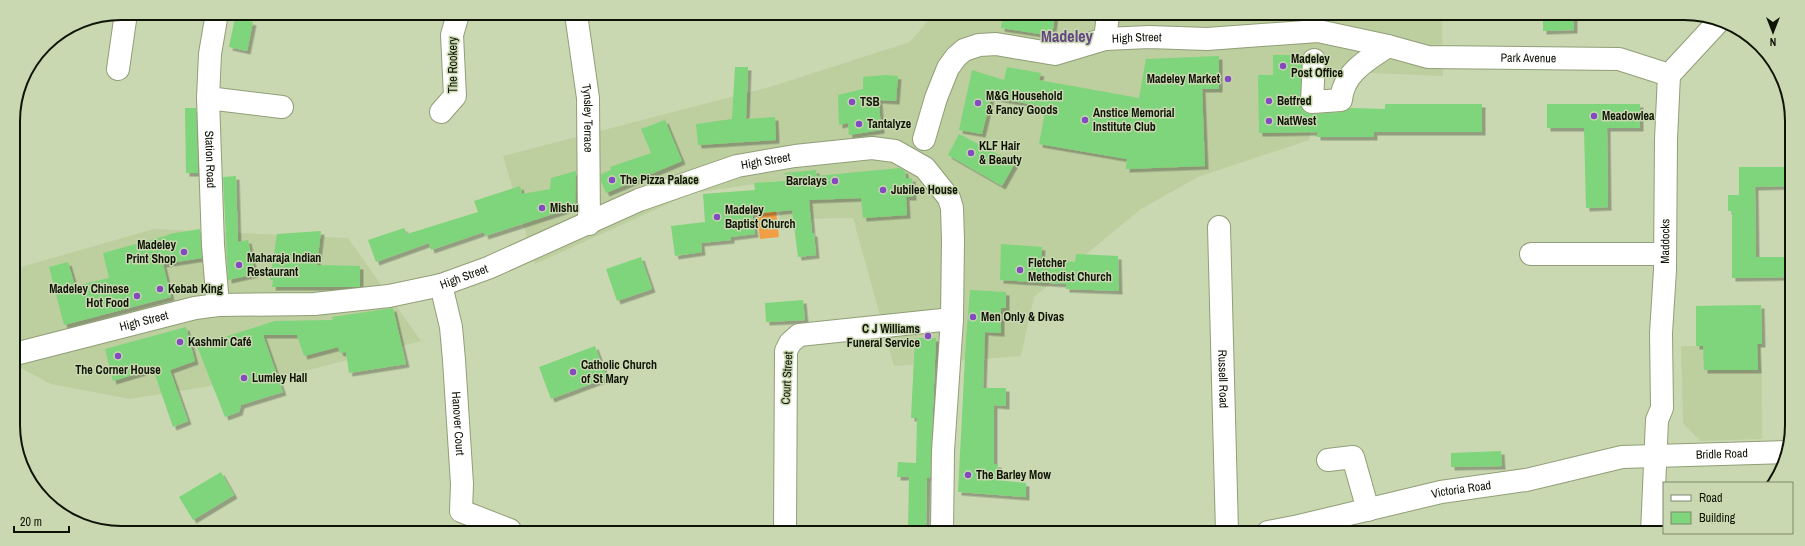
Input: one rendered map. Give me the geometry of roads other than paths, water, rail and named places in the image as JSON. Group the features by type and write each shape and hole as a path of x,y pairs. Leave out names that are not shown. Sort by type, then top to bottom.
{"street":[{"path":"118,69 125,20"},
{"name":"Station Road","path":"216,20 210,54 208,98 213,245 218,305"},
{"name":"The Rookery","path":"441,112 456,96 452,35 456,20"},
{"name":"Tynsley Terrace","path":"577,20 588,98 589,224"},
{"path":"1105,39 1107,20"},
{"path":"1669,75 1715,25"},
{"name":"High Street","path":"20,352 196,308 218,305 314,304 389,296 441,285 488,268 589,224 639,200 737,166 794,156 872,148 898,153 925,168 930,150 929,145 924,139 936,98 948,68 956,57 964,50 979,45 996,44 1055,54 1105,39 1149,37 1207,39 1318,31 1388,46"},
{"path":"1314,60 1312,102 1341,100 1342,90 1347,79 1361,64 1388,46"},
{"name":"Park Avenue","path":"1388,46 1428,57 1619,59 1669,75"},
{"name":"Maddocks","path":"1653,526 1668,420 1662,408 1661,333 1665,254 1666,139 1669,75"},
{"path":"208,98 282,107"},
{"path":"898,153 908,143 924,139"},
{"path":"925,168 949,198 952,208 952,319 943,451 942,526"},
{"name":"Russell Road","path":"1219,227 1227,526"},
{"path":"1531,254 1665,254"},
{"name":"Hanover Court","path":"441,285 451,327 454,360 462,484 461,511 500,526"},
{"name":"Court Street","path":"785,526 786,351 790,343 799,334 952,319"},
{"name":"Bridle Road","path":"1662,454 1782,452"},
{"name":"Maddocks","path":"1662,454 1668,482"},
{"name":"Victoria Road","path":"1295,526 1441,492 1526,480 1622,457 1662,454"},
{"path":"1328,460 1353,457 1368,510"}],"place":[{"name":"Madeley Post Office","path":"1283,66"},
{"name":"Madeley Market","path":"1228,79"},
{"name":"Betfred","path":"1269,101"},
{"name":"TSB","path":"852,102"},
{"name":"M&G Household & Fancy Goods","path":"978,103"},
{"name":"Meadowlea","path":"1594,116"},
{"name":"Anstice Memorial Institute Club","path":"1085,120"},
{"name":"NatWest","path":"1269,121"},
{"name":"Tantalyze","path":"859,124"},
{"name":"KLF Hair & Beauty","path":"971,153"},
{"name":"The Pizza Palace","path":"612,180"},
{"name":"Barclays","path":"835,181"},
{"name":"Jubilee House","path":"883,190"},
{"name":"Mishu","path":"542,208"},
{"name":"Madeley Baptist Church","path":"717,217"},
{"name":"Madeley Print Shop","path":"184,252"},
{"name":"Maharaja Indian Restaurant","path":"239,265"},
{"name":"Fletcher Methodist Church","path":"1020,270"},
{"name":"Kebab King","path":"160,289"},
{"name":"Madeley Chinese Hot Food","path":"137,296"},
{"name":"Men Only & Divas","path":"973,317"},
{"name":"C J Williams Funeral Service","path":"928,336"},
{"name":"Kashmir Café","path":"180,342"},
{"name":"The Corner House","path":"118,356"},
{"name":"Catholic Church of St Mary","path":"573,372"},
{"name":"Lumley Hall","path":"244,378"},
{"name":"The Barley Mow","path":"968,475"}],"district":[{"name":"Madeley","path":"1067,36"}]}
